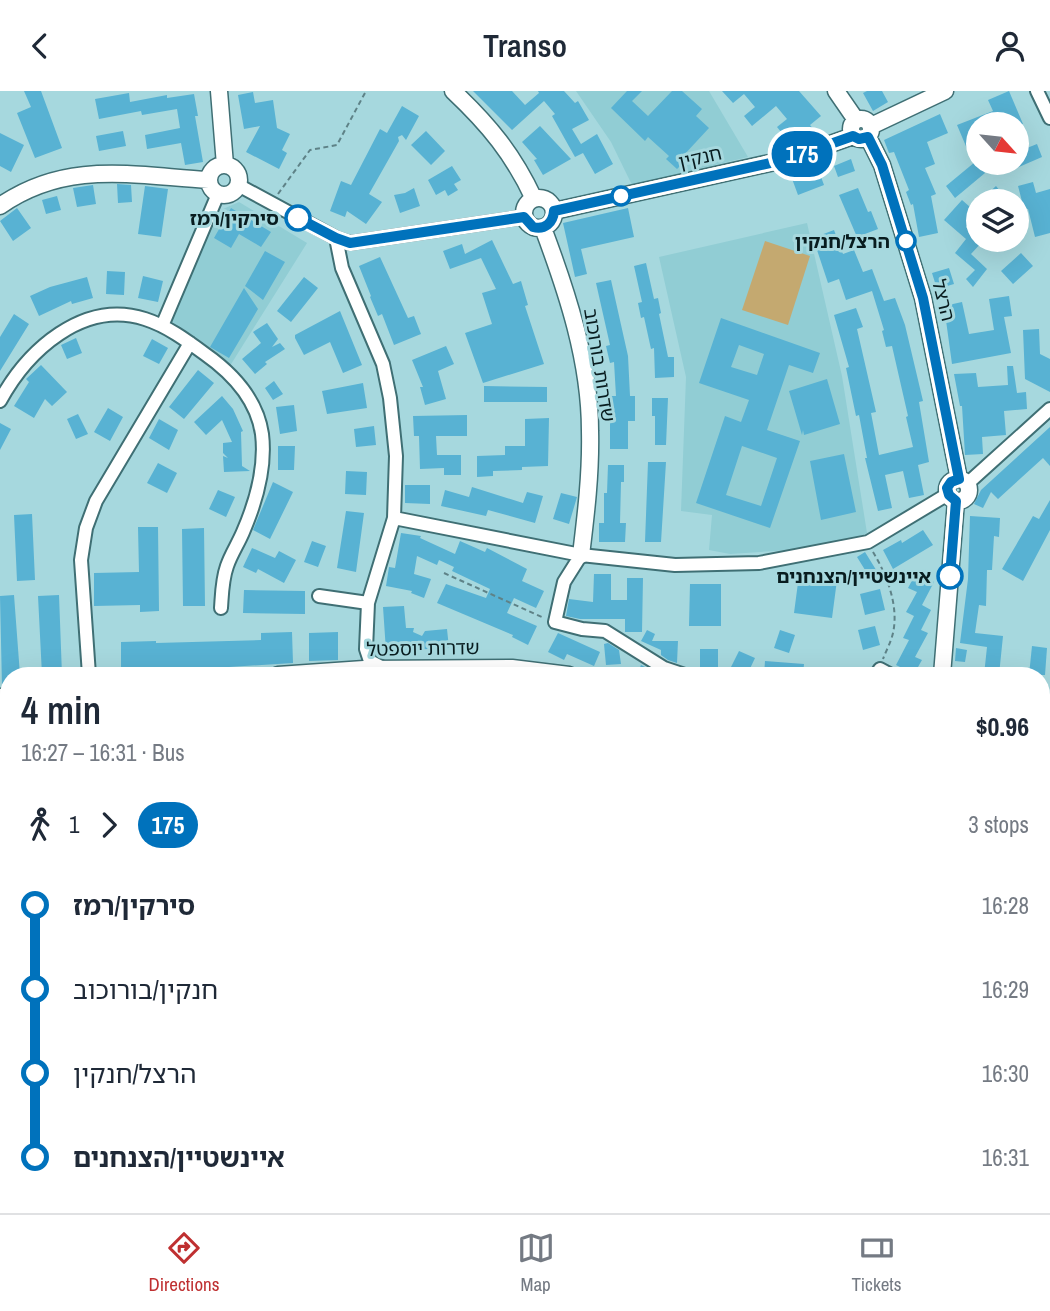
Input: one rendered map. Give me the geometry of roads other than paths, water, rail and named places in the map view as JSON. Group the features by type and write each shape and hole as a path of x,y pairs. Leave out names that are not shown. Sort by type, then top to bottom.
{"street":[{"path":"219,91 225,165"},
{"path":"453,91 483,119 519,166 534,199"},
{"name":"הרצל","path":"836,91 882,165 923,298 963,482"},
{"name":"חנקין","path":"554,211 788,159 862,130 945,91"},
{"path":"1037,91 1050,118"},
{"path":"225,165 235,170 238,177 238,185 228,195 213,191 209,180 212,171 225,165"},
{"path":"0,206 31,190 87,174 132,173 209,180"},
{"path":"238,185 350,243 524,217"},
{"path":"162,326 218,194"},
{"path":"534,199 544,200 554,211 551,221 543,228 533,227 524,217 525,208 534,199"},
{"name":"שדרות בורוכוב","path":"543,228 578,335 586,384 590,429 588,496 581,555"},
{"path":"336,238 342,268 383,364 396,456 394,518 368,603 366,649 370,661 381,667"},
{"path":"0,401 21,367 42,347 70,328 99,315 125,315 162,326 190,343 230,375 246,393 262,432 263,452 259,484 243,533 226,567 221,608"},
{"path":"88,667 81,560 86,528 96,501 190,343"},
{"path":"394,518 581,555 675,565 759,563 868,542 952,497 962,501 969,489 963,482 1050,409"},
{"path":"942,667 952,497"},
{"path":"581,555 564,582 555,621 582,629 605,631 662,667"},
{"path":"319,596 368,603"},
{"path":"350,667 359,661 366,649"}],"place":[{"name":"סירקין/רמז","path":"298,218"},
{"name":"הרצל/חנקין","path":"906,241"},
{"name":"איינשטיין/הצנחנים","path":"950,576"}]}
